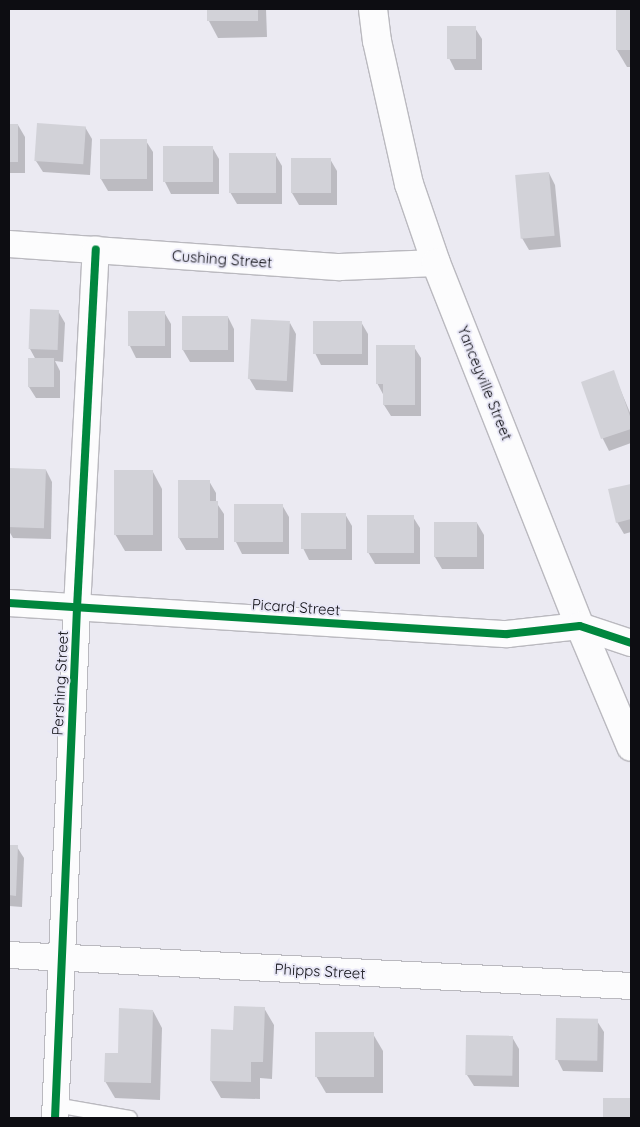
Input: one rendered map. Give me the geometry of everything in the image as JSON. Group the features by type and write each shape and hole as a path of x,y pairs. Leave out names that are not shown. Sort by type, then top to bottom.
{"main road":[{"name":"Yanceyville Street","path":"373,9 377,41 409,184 436,263 580,626 631,747"}],"street":[{"name":"Cushing Street","path":"9,244 340,267 436,263"},
{"name":"Pershing Street","path":"56,1112 77,608 96,250"},
{"name":"Picard Street","path":"9,603 507,634 580,626"},
{"path":"580,626 631,643"},
{"name":"Phipps Street","path":"9,956 631,986"}],"lane":[{"path":"56,1112 130,1118"}],"building":[{"path":"207,9 258,9 258,21 207,21"},
{"path":"616,9 631,9 631,50 616,50"},
{"path":"447,26 476,26 476,59 447,59"},
{"path":"37,123 86,126 83,164 34,161"},
{"path":"9,124 18,124 18,162 9,162"},
{"path":"100,139 147,139 147,179 100,179"},
{"path":"163,146 213,146 213,182 163,182"},
{"path":"229,153 276,153 276,193 229,193"},
{"path":"291,158 331,158 331,193 291,193"},
{"path":"549,172 555,236 521,239 515,175"},
{"path":"30,309 59,310 58,350 29,349"},
{"path":"128,311 165,311 165,346 128,346"},
{"path":"182,316 228,316 228,350 182,350"},
{"path":"251,319 290,321 287,381 248,379"},
{"path":"313,321 362,321 362,354 313,354"},
{"path":"376,345 415,345 415,405 383,405 383,384 376,384"},
{"path":"28,358 54,358 54,387 28,387"},
{"path":"614,370 631,419 631,429 601,439 581,382"},
{"path":"9,468 46,469 44,528 9,527"},
{"path":"114,470 153,470 153,535 114,535"},
{"path":"178,480 210,480 210,501 218,501 218,538 178,538"},
{"path":"631,484 631,519 616,523 608,489"},
{"path":"234,504 283,504 283,542 234,542"},
{"path":"301,513 346,513 346,549 301,549"},
{"path":"367,515 414,515 414,553 367,553"},
{"path":"434,522 477,522 477,557 434,557"},
{"path":"9,845 18,845 16,896 9,895"},
{"path":"234,1006 265,1007 263,1062 251,1062 251,1082 210,1081 211,1029 233,1030"},
{"path":"119,1008 153,1010 151,1083 104,1082 105,1053 118,1053"},
{"path":"556,1018 598,1019 597,1061 555,1060"},
{"path":"315,1032 374,1032 374,1077 315,1077"},
{"path":"466,1035 513,1036 512,1076 465,1075"},
{"path":"603,1098 631,1098 631,1118 603,1118"}],"cycle path":[{"path":"55,1118 77,608 96,250"},
{"path":"9,603 507,634 580,626 631,643"}]}
